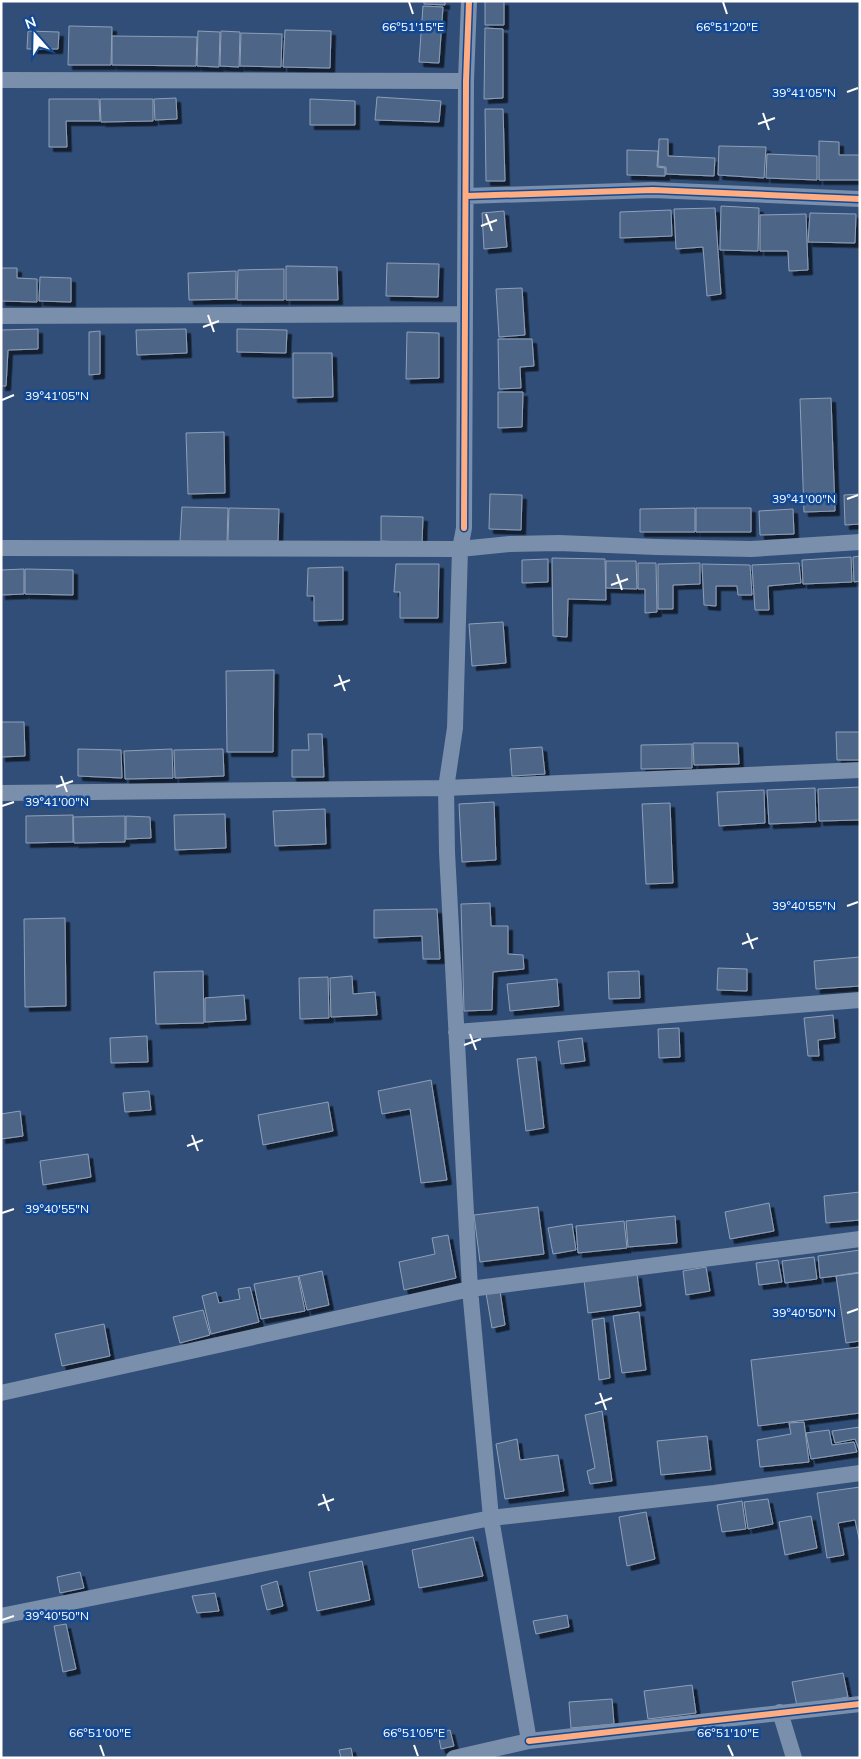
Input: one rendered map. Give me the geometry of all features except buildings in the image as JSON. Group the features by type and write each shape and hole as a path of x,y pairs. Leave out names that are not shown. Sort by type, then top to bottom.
{"street":[{"path":"469,1 466,81 464,528 460,549 455,728 446,788 447,852 470,1289 491,1518 529,1740"},
{"path":"1,80 466,81"},
{"path":"466,196 653,190 860,198"},
{"path":"1,316 465,314"},
{"path":"1,548 460,549 510,544 559,543 751,549 860,542"},
{"path":"1,793 446,788 860,770"},
{"path":"456,1032 860,1000"},
{"path":"1,1393 470,1289 860,1239"},
{"path":"1,1616 491,1518 714,1493 860,1474"},
{"path":"454,1758 529,1740 860,1704"},
{"path":"780,1712 794,1758"}],"cycle path":[{"path":"464,528 466,81 469,1"},
{"path":"466,196 653,190 860,199"},
{"path":"529,1741 860,1704"}]}
